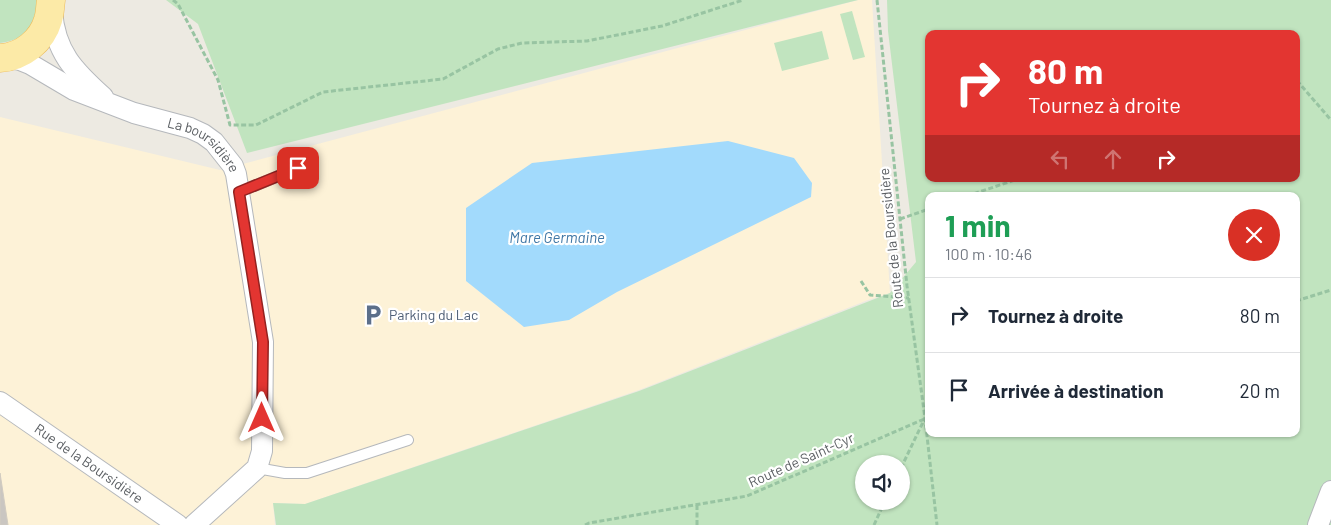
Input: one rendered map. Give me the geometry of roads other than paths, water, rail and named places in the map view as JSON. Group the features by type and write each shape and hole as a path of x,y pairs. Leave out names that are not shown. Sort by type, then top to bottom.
{"main road":[{"path":"3,58 20,53 37,41 48,19 50,0"}],"street":[{"name":"La boursidière","path":"50,0 53,27 59,44 70,63 83,79 114,106"},
{"name":"La boursidière","path":"3,58 20,60 30,64 74,90 114,106 152,119 190,128 214,142 232,166 236,174 263,342 262,451 257,468"},
{"name":"Rue de la Boursidière","path":"0,402 178,525"},
{"path":"194,525 257,468"},
{"path":"1318,525 1331,492"}],"lane":[{"path":"239,192 298,168"},
{"path":"257,468 285,473 307,472 408,440"}],"water":[{"name":"Mare Germaine","path":"728,141 794,158 812,183 811,197 617,292 569,320 524,327 466,281 466,208 532,163"}],"place":[{"name":"Parking du Lac","path":"373,315"}]}
